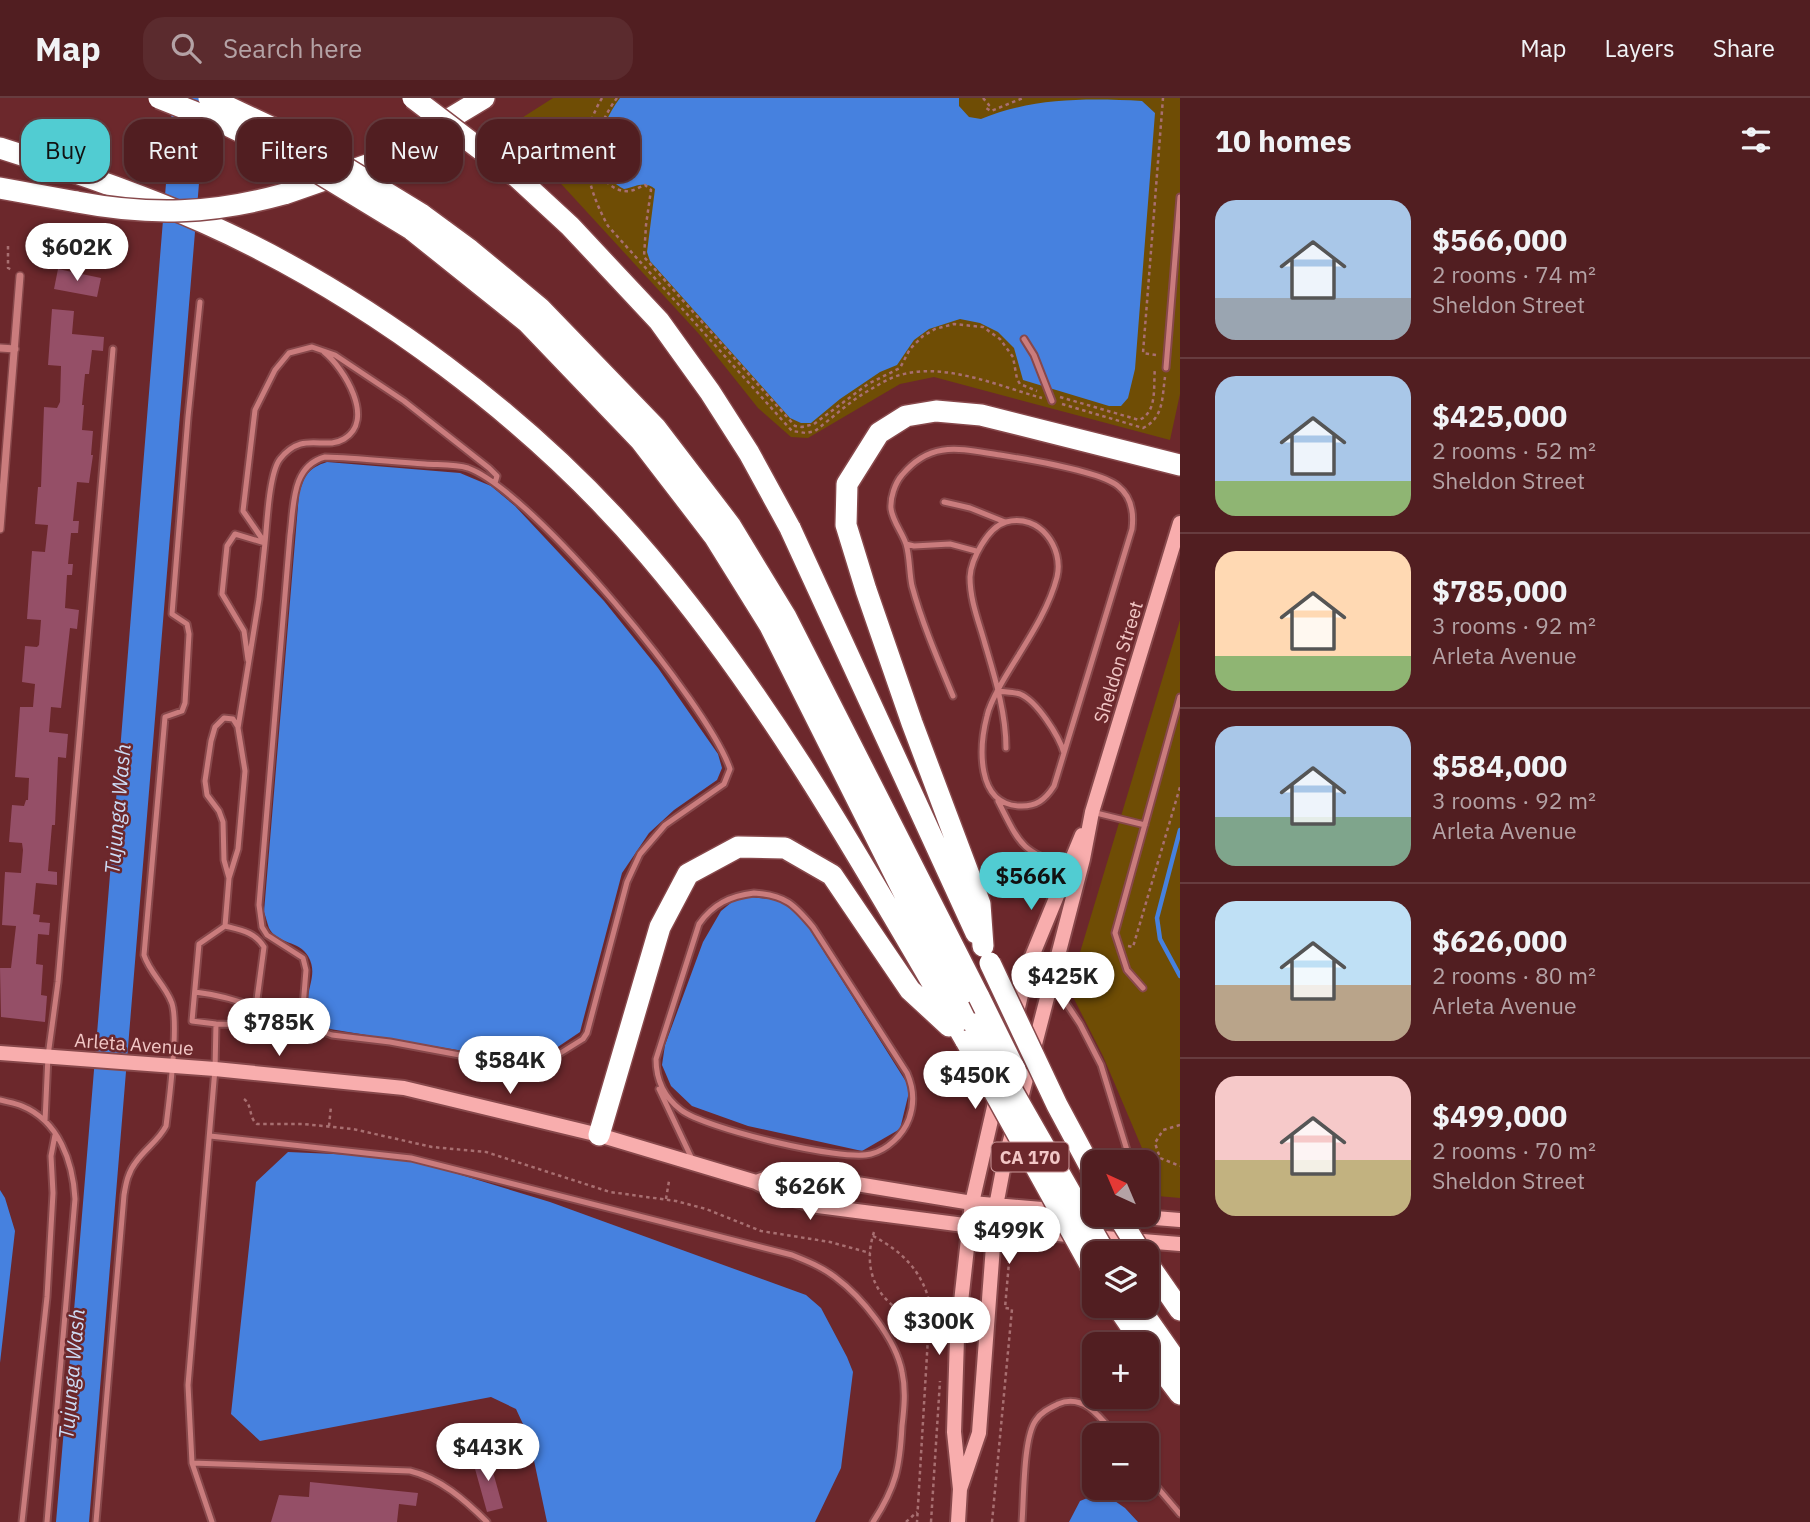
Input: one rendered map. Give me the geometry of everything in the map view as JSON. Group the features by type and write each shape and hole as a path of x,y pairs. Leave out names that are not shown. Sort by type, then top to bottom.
{"highway":[{"path":"159,98 227,125 470,250 540,308 656,428 730,525 786,617 1018,1076 1082,1192"},
{"path":"209,98 305,143 416,222 527,322 641,441 714,536 770,626 908,900 970,1033"},
{"path":"413,98 519,178 570,226 659,321 710,391 749,453 790,528 986,955"},
{"path":"0,188 112,209 181,212 216,209 284,194 370,164 484,98"},
{"path":"0,148 104,181 207,223 366,310 450,370 580,483 649,555 711,634 770,718 970,1033 1098,1241"},
{"path":"986,955 979,904 912,723 846,525 847,484 879,433 906,416 936,411 981,415 1180,465"},
{"path":"599,1135 660,927 688,874 738,847 786,848 832,874 910,990 970,1033"},
{"name":"CA 170","path":"986,955 1082,1151"},
{"name":"CA 170","path":"970,1033 1082,1249"},
{"path":"1159,1279 1180,1310"},
{"path":"1159,1315 1180,1345"},
{"path":"1146,1318 1180,1366"},
{"path":"1159,1366 1180,1394"}],"main road":[{"name":"Sheldon Street","path":"960,1489 979,1433 996,1206 1004,1159 1052,983 1093,812 1180,523"},
{"name":"Sheldon Street","path":"958,1522 960,1489 954,1432 956,1352 972,1203 1028,966 1093,812"},
{"name":"Arleta Avenue","path":"0,1053 215,1069 404,1088 599,1135 756,1182 781,1195 818,1206 995,1229 1180,1244"},
{"path":"756,1182 784,1172 972,1203 1082,1213"},
{"path":"1159,1218 1180,1220"}],"street":[{"path":"0,529 20,276"},
{"path":"0,348 15,349"}],"lane":[{"path":"1166,368 1180,197"},
{"path":"96,1522 124,1195 128,1174 166,1126 172,1066 175,1016 173,1003 149,969 144,955 165,717 182,711 185,703 189,634 187,624 172,614 200,302"},
{"path":"1024,339 1034,355 1052,401"},
{"path":"265,543 243,511 255,410 275,370 289,353 312,347 335,355 404,401 489,468 497,476 495,483"},
{"path":"45,1121 48,1056 58,982 113,349"},
{"path":"276,942 262,927 259,905 290,535 298,478 305,467 316,460 349,457 466,468 508,492 568,552 645,639 697,712 725,755 730,769 724,784 665,825 640,854 627,882 587,1033 583,1039 535,1069 390,1042 332,1035 311,1027 192,1021 200,944 225,926 229,878 238,849 245,771 238,728 259,600 270,494 278,462 298,444 341,441 350,434 356,423 352,389 345,374 334,360 321,350"},
{"path":"953,696 912,587 906,544 891,510 898,480 920,456 948,448 1016,457 1103,478 1116,484 1125,492 1133,514 1132,529 1054,786 1048,796 1039,803 1018,806 998,801"},
{"path":"944,502 970,508 1005,522 1023,522 1038,527 1051,538 1059,559 1057,577 1049,599 987,713 982,750 986,778 1022,844 1041,858 1068,867"},
{"path":"1005,522 990,534 976,551 970,575 972,602 997,691 1006,731 1006,748"},
{"path":"248,667 244,631 222,594 227,546 235,534 265,543"},
{"path":"906,544 950,544 976,551"},
{"path":"997,691 1025,697 1048,722 1060,740 1065,755"},
{"path":"1143,988 1127,970 1115,933 1180,697"},
{"path":"229,878 224,860 223,822 219,811 206,795 205,781 215,727 224,718 233,719 238,728"},
{"path":"1093,812 1145,825"},
{"path":"658,1079 674,1104 692,1117 778,1142 852,1156 872,1154 891,1143 907,1124 913,1103 911,1083 813,927 796,906 783,898 766,894 754,893 729,898 706,914 699,924 656,1059 658,1079 664,1100 694,1164"},
{"path":"225,926 276,942 299,953 306,970 303,1007 311,1027"},
{"path":"254,935 264,947 256,1007"},
{"path":"1052,983 1080,1024 1101,1065 1127,1150"},
{"path":"195,992 215,994 256,1007 288,1026"},
{"path":"212,1522 192,1463 188,1384 210,1136 216,1024"},
{"path":"0,1100 22,1106 45,1121 69,1162 74,1178 75,1199 47,1522"},
{"path":"22,1522 47,1297 53,1193 51,1156 55,1135"},
{"path":"210,1136 411,1157 792,1255 813,1263 835,1276 875,1318 902,1371 904,1400 898,1473 891,1493 873,1522"},
{"path":"1022,1522 1028,1443 1035,1421 1048,1409 1063,1402 1082,1403 1096,1412 1105,1423"},
{"path":"192,1463 410,1471 429,1475 487,1522"},
{"path":"1159,1489 1180,1514"}],"path":[{"path":"603,98 593,113 587,136 586,156 593,199 608,226 792,431 814,431 863,394 899,375 937,371 956,374 1143,428 1152,424 1160,414 1166,368"},
{"path":"617,98 599,131 597,162 606,180 617,189 629,191 645,185 651,190 644,257 795,426 802,427 814,424 868,384 900,368 910,349 930,332 960,323 983,327 999,339 1013,357 1020,384 1135,420 1144,418 1150,412 1156,354 1143,353 1164,98"},
{"path":"983,98 989,105 986,108 991,111 1023,98"},
{"path":"8,246 8,268 20,276"},
{"path":"1118,942 1133,947 1180,787"},
{"path":"244,1099 249,1105 252,1119 257,1124 329,1126 373,1132 432,1147 498,1154 610,1192 666,1199 706,1209 761,1231 830,1242 870,1253"},
{"path":"329,1126 331,1106"},
{"path":"1180,1125 1163,1130 1155,1143 1160,1158 1180,1166"},
{"path":"666,1199 669,1181"},
{"path":"917,1522 931,1323 927,1291 916,1270 897,1250 874,1234 870,1253 873,1277 885,1298 904,1314 931,1323 945,1324"},
{"path":"992,1522 1010,1343 1012,1309 1005,1308 1009,1262"},
{"path":"931,1522 940,1378"},
{"path":"906,1522 917,1512"}],"shaded area":[{"path":"553,98 1180,98 1180,394 1170,440 934,377 900,384 808,438 791,437 758,408 699,334 559,182 640,182 640,119 520,119"},
{"path":"1180,620 1180,1198 1159,1196 1159,1150 1143,1150 1103,1056 1069,989"}],"water":[{"path":"173,98 206,98 204,119 171,119"},
{"path":"620,98 959,98 959,106 969,117 981,119 1039,103 1142,101 1155,113 1135,369 1128,398 1121,406 1109,406 1023,380 1014,348 998,332 980,323 960,319 929,329 914,340 897,365 880,372 811,423 801,423 790,418 650,261 647,252 655,189 644,185 624,189 615,182 640,182 640,119 607,119"},
{"name":"Tujunga Wash","path":"166,182 199,182 89,1522 56,1522"},
{"path":"327,462 460,473 491,486 515,506 604,601 658,668 718,754 722,768 717,780 674,810 649,833 622,873 580,1032 537,1061 529,1062 330,1029 317,1019 308,1001 312,966 308,956 300,948 277,937 268,926 264,912 299,494 308,474 315,467"},
{"path":"749,897 780,900 797,909 910,1088 900,1129 862,1151 748,1126 692,1106 671,1086 662,1065 665,1045 703,942 721,911 732,902"},
{"path":"288,1152 402,1157 550,1202 806,1295 821,1308 853,1372 841,1468 815,1522 547,1522 529,1437 516,1409 491,1397 260,1441 231,1414 256,1182"},
{"path":"0,1190 15,1231 0,1363"},
{"path":"1114,1500 1138,1522 1069,1522 1080,1501"}],"building":[{"path":"58,269 101,278 97,297 54,289"},
{"path":"52,309 74,311 72,334 104,337 103,351 92,350 89,374 85,374 82,405 82,430 93,431 93,455 89,483 77,482 73,521 79,521 78,533 71,533 68,564 73,564 72,575 67,575 65,608 79,610 77,629 70,628 61,708 51,707 49,732 68,734 66,758 58,757 55,825 52,825 48,871 57,872 57,885 36,883 33,914 40,915 39,922 50,923 49,935 38,934 36,964 43,965 41,995 47,996 45,1022 1,1017 0,968 11,968 16,926 2,925 5,872 21,873 23,850 22,843 9,842 12,805 24,806 28,800 29,778 15,777 20,707 33,707 35,684 22,682 25,646 39,645 41,620 27,619 32,551 45,552 48,525 35,524 38,487 41,487 44,407 57,408 60,402 61,366 48,365"},
{"path":"488,1454 503,1508 487,1512 472,1458"},
{"path":"310,1482 418,1493 416,1506 399,1504 397,1522 271,1522 279,1495 309,1497"}],"waterway":[{"path":"1180,830 1157,918 1160,939 1180,976"}]}
